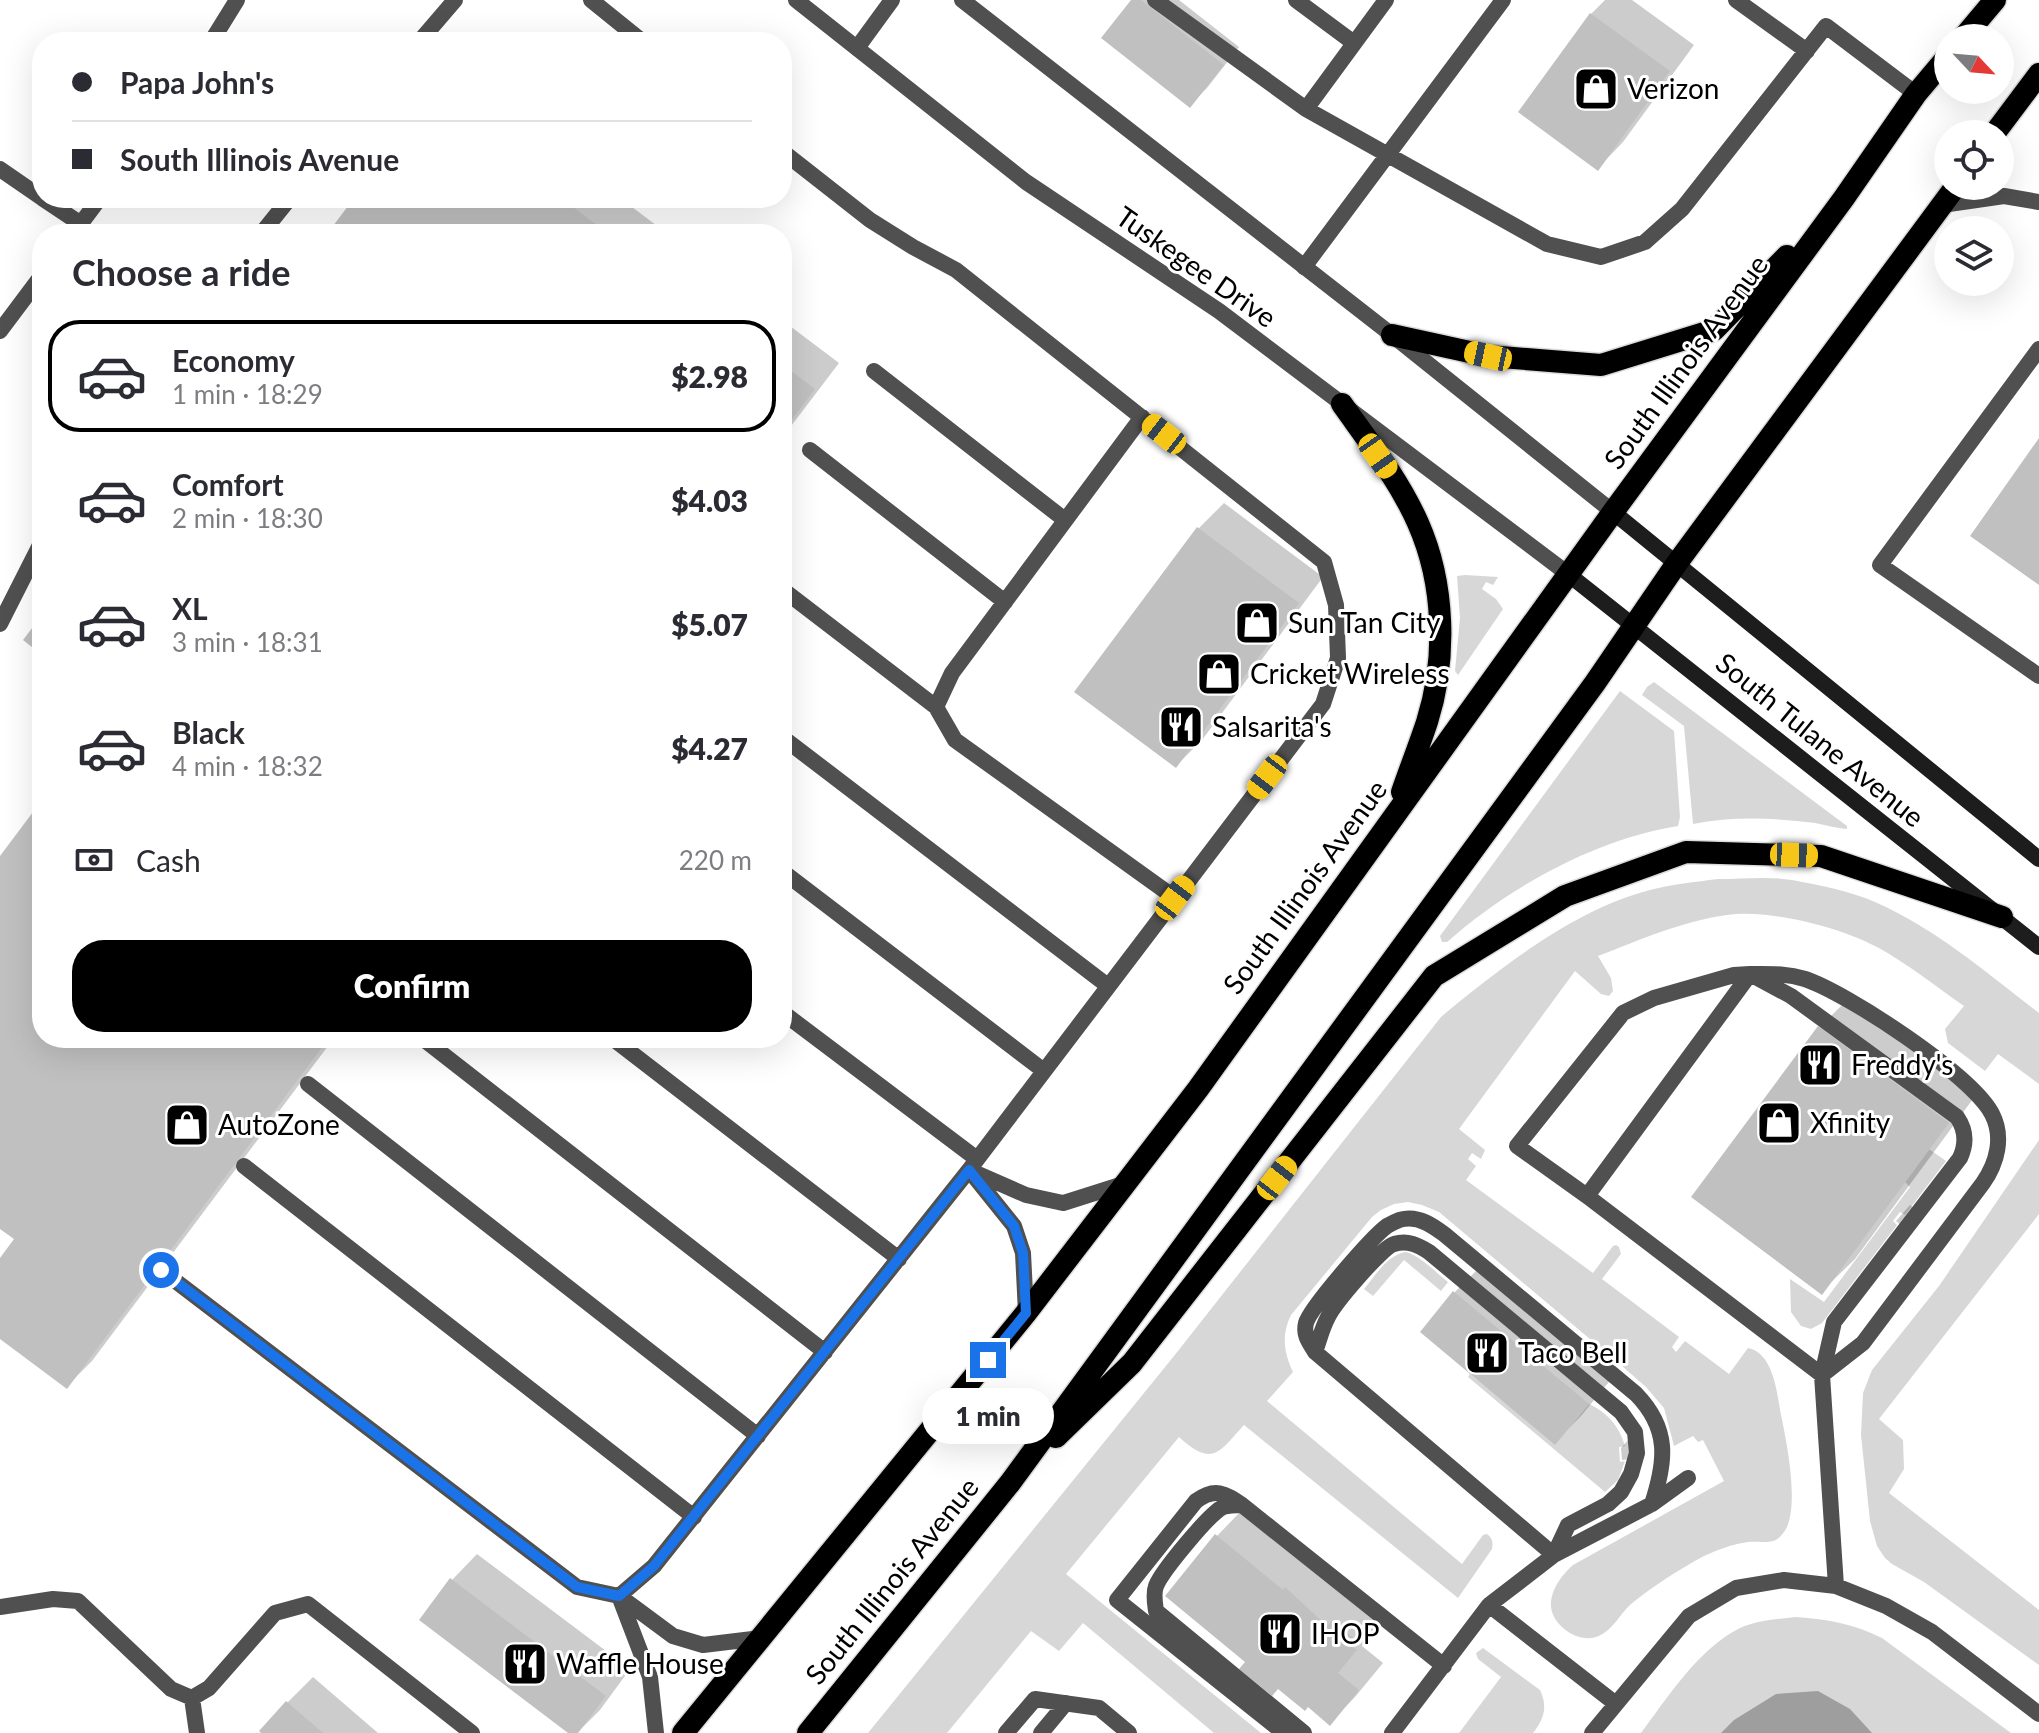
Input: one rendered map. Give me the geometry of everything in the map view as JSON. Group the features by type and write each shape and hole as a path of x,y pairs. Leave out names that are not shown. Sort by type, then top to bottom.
{"highway":[{"path":"1975,24 1995,0"},
{"name":"South Illinois Avenue","path":"683,1733 1026,1313 1198,1089 1393,815 1934,73"},
{"path":"2006,120 2038,83"},
{"path":"1392,335 1488,356 1601,365 1714,330 1844,198"},
{"name":"South Illinois Avenue","path":"808,1733 1010,1483 1595,683 1677,563 1946,200"},
{"path":"1342,404 1396,481 1419,525 1433,571 1441,622 1438,675 1427,720 1393,815"},
{"path":"1010,1483 1132,1363 1434,976 1565,896 1686,852 1821,856 2002,917"}],"main road":[{"name":"South Tulane Avenue","path":"1613,512 2039,859"},
{"name":"South Tulane Avenue","path":"1568,574 2039,947"}],"street":[{"path":"217,32 237,0"},
{"path":"428,32 455,0"},
{"path":"591,0 631,32"},
{"name":"Tuskegee Drive","path":"796,0 1026,182 1219,311 1568,574"},
{"path":"857,48 892,0"},
{"path":"962,0 1392,335 1613,512"},
{"path":"1155,0 1306,109 1547,244 1601,257 1645,242 1682,209 1826,26 1916,94"},
{"path":"1296,0 1354,43"},
{"path":"1306,109 1386,0"},
{"path":"1304,267 1503,0"},
{"path":"1736,0 1807,51"},
{"path":"619,1596 654,1566 973,1165 1323,704 1338,658 1336,605 1324,562 956,270 870,220 792,159"},
{"path":"0,169 32,191"},
{"path":"1942,205 2004,196 2039,202"},
{"path":"53,208 71,224"},
{"path":"269,224 282,208"},
{"path":"0,331 32,288"},
{"path":"2039,349 1880,565 2039,676"},
{"path":"874,371 1065,520"},
{"path":"936,707 952,673 1142,417"},
{"path":"810,450 1005,602"},
{"path":"0,624 32,561"},
{"path":"792,597 936,707 955,740 1175,898"},
{"path":"792,745 1108,986"},
{"path":"792,879 1044,1071"},
{"path":"1587,1196 1750,974"},
{"path":"1750,974 1823,1018 1957,1117 1964,1132 1965,1144 1960,1158 1834,1322 1822,1375 1836,1586"},
{"path":"1786,974 1823,986 1902,1035 1951,1071 1976,1093 1992,1114 1998,1150 1993,1168 1863,1343 1822,1375 1517,1146 1623,1013 1654,998 1734,975 1786,974"},
{"path":"792,1020 973,1165 1026,1195 1063,1203 1126,1183"},
{"path":"435,1048 825,1352"},
{"path":"625,1048 899,1259"},
{"path":"308,1084 758,1436"},
{"path":"973,1165 1014,1226 1023,1253 1026,1313"},
{"path":"244,1166 694,1517"},
{"path":"1554,1555 1315,1352 1305,1335 1306,1321 1320,1300 1375,1237 1403,1218 1418,1219 1431,1225 1649,1408 1662,1443 1663,1459 1652,1504"},
{"path":"1315,1352 1328,1315 1380,1253 1390,1244 1406,1242 1429,1252 1621,1412 1635,1432 1637,1453 1631,1474 1621,1492 1608,1504 1568,1525 1554,1555"},
{"path":"161,1270 577,1587 619,1596 673,1636 703,1645 761,1638"},
{"path":"1392,1733 1489,1605 1554,1555 1652,1504 1688,1478"},
{"path":"1284,1733 1117,1600 1196,1501 1205,1494 1216,1492 1242,1505 1444,1666"},
{"path":"1242,1505 1226,1506 1210,1516 1194,1535 1157,1585 1154,1596 1156,1611 1304,1733"},
{"path":"1592,1733 1689,1616 1736,1588 1784,1580 1836,1586 1886,1606 1932,1632 2039,1714"},
{"path":"619,1596 650,1677 656,1733"},
{"path":"0,1607 53,1599 78,1601 171,1689 192,1698"},
{"path":"192,1698 209,1688 275,1613 308,1604 472,1733"},
{"path":"1489,1605 1616,1704"},
{"path":"192,1698 197,1733"},
{"path":"1006,1733 1035,1699 1099,1708 1129,1733"},
{"path":"1041,1733 1066,1703"}],"shaded area":[{"path":"1457,576 1498,577 1493,585 1486,582 1482,589 1496,599 1503,609 1458,675 1455,671 1460,618"},
{"path":"1654,682 1847,829 1769,819 1693,824 1684,726 1642,695"},
{"path":"1620,691 1674,731 1678,826 1616,842 1555,868 1498,902 1447,942 1442,942 1440,936"},
{"path":"1718,879 1792,880 1875,902 1940,938 2039,1013 2039,1084 1998,1054 1985,1071 1948,1043 1945,1029 1964,1006 1877,947 1844,933 1783,917 1744,914 1710,918 1661,932 1598,956 1611,978 1613,991 1609,996 1601,994 1575,971 1459,1129 1485,1150 1481,1159 1472,1153 1468,1159 1476,1166 1466,1180 1593,1273 1613,1246 1619,1247 1621,1254 1602,1279 1679,1337 1672,1347 1676,1352 1685,1341 1729,1374 1748,1348 1764,1358 1776,1386 1791,1473 1790,1518 1780,1536 1770,1542 1736,1544 1702,1557 1639,1597 1602,1635 1582,1638 1561,1626 1553,1614 1552,1595 1573,1565 1724,1481 1703,1440 1698,1442 1693,1436 1674,1446 1664,1408 1646,1387 1439,1212 1408,1202 1394,1204 1372,1217 1291,1315 1285,1344 1293,1372 1267,1401 1462,1564 1483,1535 1489,1536 1492,1549 1458,1598 1244,1425 1215,1453 1200,1452 1179,1437 1066,1574 1261,1733 1214,1733 1083,1623 1059,1651 1031,1631 947,1733 868,1733 1174,1356 1441,1017 1513,960 1594,911 1650,890"},
{"path":"2039,1140 2039,1214 1879,1419 1903,1440 1904,1469 1889,1493 2039,1610 2039,1665 1924,1582 1885,1558 1877,1546 1870,1521 1861,1435 1863,1393 1872,1370 1939,1286"},
{"path":"1929,1149 1946,1161 1905,1215 1900,1212 1893,1221 1897,1225 1822,1323 1811,1329 1801,1326 1791,1312 1790,1279 1824,1302 1910,1187 1905,1182"},
{"path":"1406,1252 1448,1282 1441,1291 1404,1260 1373,1296 1364,1289 1388,1261"},
{"path":"1470,1374 1555,1444 1589,1404 1602,1412 1616,1426 1625,1446 1619,1447 1620,1462 1625,1461 1618,1480 1605,1492 1468,1377"},
{"path":"1796,1617 1840,1623 1882,1638 2011,1733 1641,1733 1697,1661 1725,1637 1753,1623"},
{"path":"1483,1648 1540,1690 1544,1713 1533,1733 1459,1733 1501,1677 1478,1659 1476,1653"},
{"path":"1818,1691 1850,1709 1872,1733 1721,1733 1734,1720 1776,1694"}],"building":[{"path":"1131,0 1141,0 1224,65 1190,108 1101,38"},
{"path":"1590,13 1670,71 1598,171 1518,112"},
{"path":"346,208 574,208 596,224 334,224"},
{"path":"792,372 815,389 792,420"},
{"path":"2039,438 2039,585 1970,536"},
{"path":"1197,527 1299,603 1176,768 1074,692"},
{"path":"32,628 32,647 23,640"},
{"path":"32,813 32,1048 322,1048 67,1389 0,1339 0,1258 14,1239 0,1229 0,856"},
{"path":"1818,1026 1949,1123 1822,1295 1691,1197"},
{"name":"Taco Bell","path":"1453,1291 1589,1404 1555,1445 1420,1332"},
{"name":"IHOP","path":"1215,1534 1283,1590 1285,1587 1327,1626 1332,1620 1358,1642 1353,1647 1357,1650 1338,1673 1359,1690 1330,1726 1308,1707 1305,1711 1278,1689 1272,1696 1239,1669 1245,1662 1165,1596"},
{"path":"450,1578 606,1696 578,1733 568,1733 419,1620"},
{"path":"286,1701 323,1733 261,1733 259,1731"}],"place":[{"name":"Verizon","path":"1596,89"},
{"name":"Sun Tan City","path":"1257,623"},
{"name":"Cricket Wireless","path":"1219,674"},
{"name":"Salsarita's","path":"1181,727"},
{"name":"Freddy's","path":"1820,1065"},
{"name":"Xfinity","path":"1779,1123"},
{"name":"AutoZone","path":"187,1125"},
{"name":"Taco Bell","path":"1487,1353"},
{"name":"IHOP","path":"1280,1634"},
{"name":"Waffle House","path":"525,1664"}],"route":[{"path":"161,1270 577,1587 619,1596 654,1566 969,1170 1014,1226 1023,1253 1026,1313 988,1360"}]}
